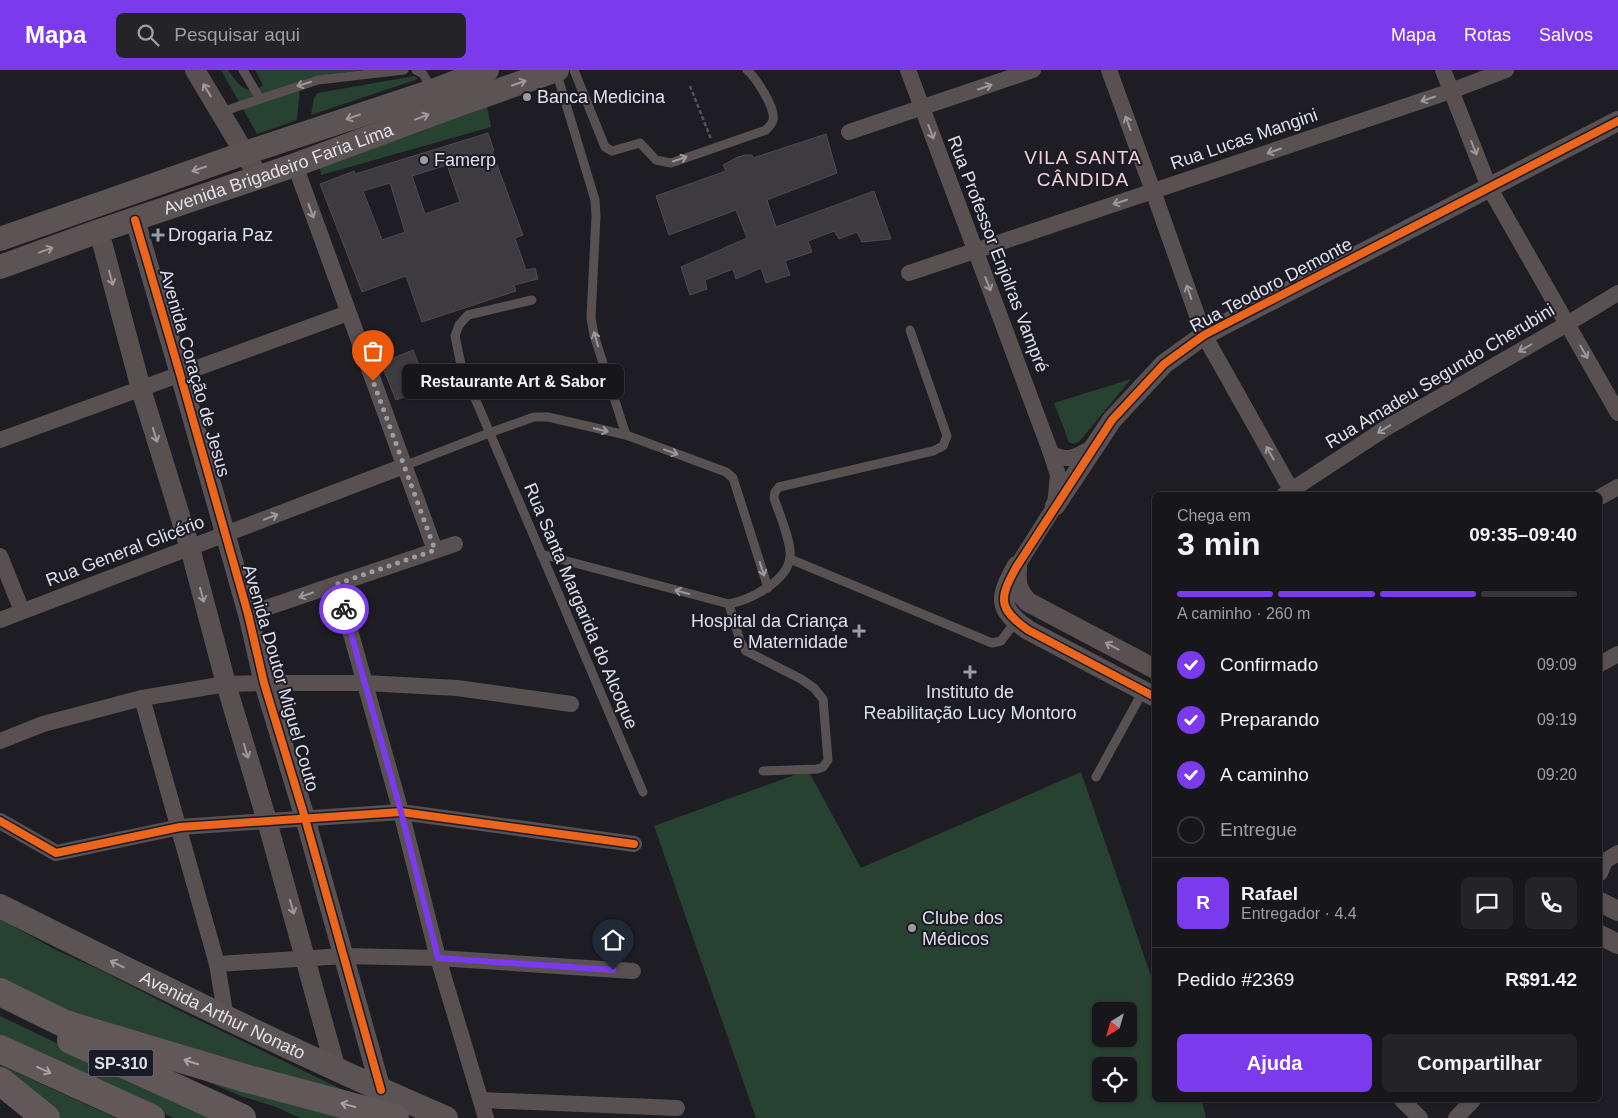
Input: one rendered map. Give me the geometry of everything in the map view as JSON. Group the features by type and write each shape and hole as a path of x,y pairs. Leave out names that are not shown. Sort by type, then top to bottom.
{"highway":[{"path":"0,992 66,1024 248,1079 395,1118"},
{"name":"SP-310","path":"0,1006 242,1118"},
{"name":"SP-310","path":"0,1049 151,1118"},
{"path":"0,1081 46,1118"}],"main road":[{"name":"Avenida Brigadeiro Faria Lima","path":"0,239 245,153 433,91 479,78 556,70"},
{"name":"Avenida Brigadeiro Faria Lima","path":"0,267 99,231 295,166 479,78"},
{"name":"Avenida Arthur Nonato","path":"0,906 226,1018 336,1070 446,1118"}],"street":[{"path":"195,70 259,177"},
{"name":"Rua Professor Enjolras Vampré","path":"908,70 1051,453 1058,475 1055,506"},
{"path":"849,132 1033,70"},
{"path":"1109,70 1154,191 1204,335 1288,492"},
{"path":"1443,70 1489,187 1618,413"},
{"name":"Rua Lucas Mangini","path":"909,273 1451,91 1506,70"},
{"name":"Rua Teodoro Demonte","path":"1017,566 1112,420 1164,364 1204,335 1618,121"},
{"path":"295,166 435,550"},
{"name":"Avenida Coração de Jesus","path":"135,220 225,534"},
{"path":"99,231 141,389 190,548 226,684 268,821 336,1070"},
{"name":"Rua Amadeu Segundo Cherubini","path":"1290,492 1386,428 1618,293"},
{"path":"0,440 348,313"},
{"path":"1051,453 1060,459 1072,458 1094,446"},
{"name":"Rua General Glicério","path":"0,620 404,466"},
{"path":"1602,496 1618,487"},
{"name":"Avenida Doutor Miguel Couto","path":"225,534 248,614 264,683 305,818 381,1090"},
{"path":"248,614 455,544"},
{"path":"0,556 22,611"},
{"path":"1017,566 1005,587 1004,598 1005,608 1016,621 1028,630 1149,694 1152,682"},
{"path":"1017,566 1016,580 1019,593 1028,602 1152,667"},
{"path":"337,584 401,812 438,958 486,1118"},
{"path":"1602,663 1618,654"},
{"path":"0,741 44,724 142,698 226,684 365,683 457,688 571,704"},
{"path":"142,698 180,827 217,964 226,1018"},
{"path":"0,821 56,853 180,827 401,812 634,844"},
{"path":"1602,869 1605,862 1618,853"},
{"path":"1602,903 1618,911"},
{"path":"1602,936 1618,944"},
{"path":"217,964 344,956 438,958 633,971"},
{"path":"480,1100 677,1108"},
{"path":"1404,1102 1420,1118"},
{"path":"1456,1118 1472,1102"}],"lane":[{"path":"243,70 260,99"},
{"path":"221,112 318,80 404,70"},
{"path":"416,70 423,74 433,91"},
{"path":"556,70 595,200 596,216 591,318 594,335 626,435"},
{"path":"574,70 605,147 612,151 640,143 656,160 671,163 766,130 772,123 774,118 772,106 749,71"},
{"name":"Rua Santa Margarida do Alcoque","path":"532,300 468,315 459,325 455,336 463,374 643,792"},
{"path":"541,554 729,604 741,602 768,588 787,569 790,559 790,548 774,498 775,492 780,487 934,451 943,446 947,436 910,330"},
{"name":"Rua General Glicério","path":"404,466 534,417 548,418 626,435 726,472 733,478 768,588"},
{"path":"790,559 992,643 1001,641 1016,621"},
{"path":"729,604 740,641 746,651 800,679 814,688 823,699 828,760 823,767 818,770 763,770"},
{"path":"1096,777 1149,694"},
{"path":"88,1090 138,1118"}],"path":[{"path":"690,86 714,147"}],"green space":[{"path":"221,70 228,70 239,84 247,90 252,90 258,89 263,85 255,70 361,70 303,80 300,87 297,120 257,134"},
{"path":"414,76 418,79 311,115 314,98 318,93"},
{"path":"486,101 491,127 321,175 319,161"},
{"path":"1131,379 1079,442 1074,444 1069,442 1054,403"},
{"name":"Clube dos Médicos","path":"808,770 861,868 1081,772 1152,979 1152,1102 1202,1102 1206,1118 756,1118 654,826"},
{"path":"0,919 56,950 374,1105 68,1014 0,982"},
{"path":"0,1016 100,1064 221,1118 174,1118 87,1079 0,1038"},
{"path":"156,1060 372,1118 300,1118 276,1107 241,1096"},
{"path":"0,1065 116,1118 54,1118 0,1076"}],"building":[{"path":"488,133 494,151 492,151 523,235 515,238 526,270 535,268 538,279 514,285 516,291 422,322 406,276 362,292 320,184 354,171 355,174","holes":["447,165 460,202 425,214 412,176","390,183 405,232 382,240 363,191"]},
{"path":"826,134 837,173 767,200 776,227 874,191 891,239 862,242 857,232 839,239 834,231 808,241 812,252 785,261 790,275 766,283 761,268 736,279 733,269 705,280 707,289 690,295 681,267 747,238 736,210 669,235 656,196 726,171 723,165 738,157 752,155 753,158"},
{"path":"413,350 428,387 396,400 381,363"}],"cycle path":[{"path":"1152,695 1028,630 1011,615 1006,609 1004,602 1007,586 1017,566 1112,420 1164,364 1204,335 1618,121"},
{"path":"135,220 248,614 264,683 305,818 381,1090"},
{"path":"0,821 56,853 180,827 401,812 634,844"}],"way so far":[{"path":"344,609 337,584 435,550 373,381"}],"place":[{"name":"Banca Medicina","path":"527,97"},
{"name":"Famerp","path":"424,160"},
{"name":"Drogaria Paz","path":"158,235"},
{"name":"Restaurante Art & Sabor","path":"373,381"},
{"name":"Hospital da Criança e Maternidade","path":"859,631"},
{"name":"Instituto de Reabilitação Lucy Montoro","path":"970,672"},
{"name":"Clube dos Médicos","path":"912,928"}],"district":[{"name":"VILA SANTA CÂNDIDA","path":"1083,168"}],"route":[{"path":"344,609 401,812 438,958 613,970"}]}
